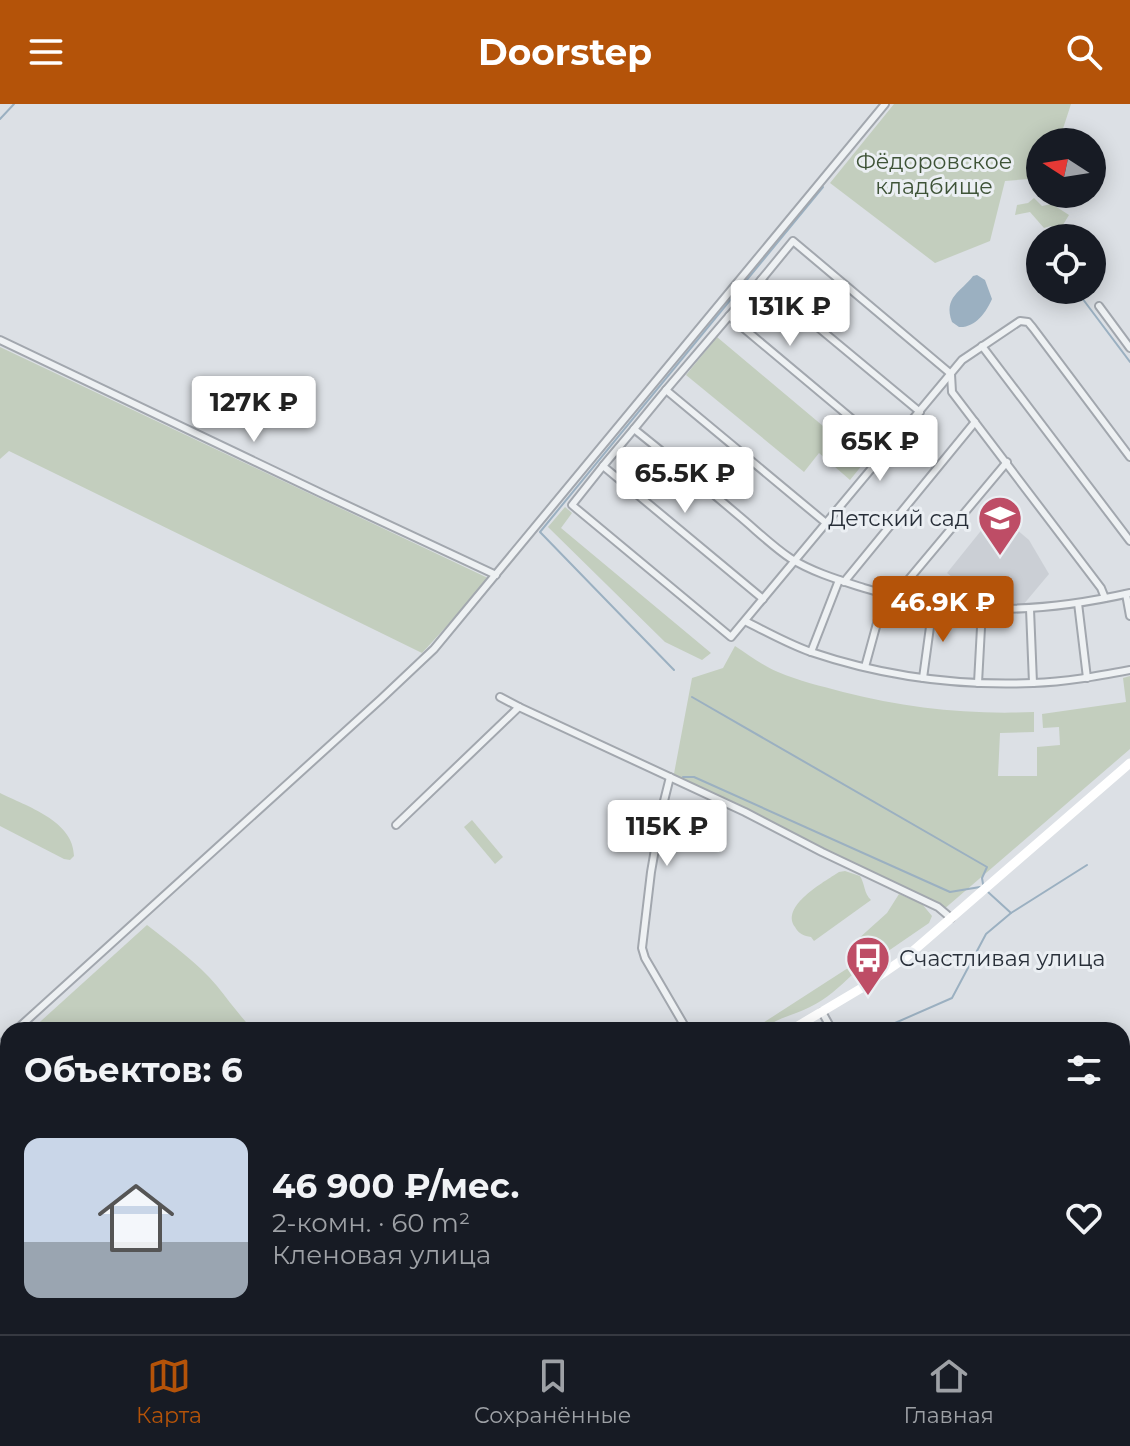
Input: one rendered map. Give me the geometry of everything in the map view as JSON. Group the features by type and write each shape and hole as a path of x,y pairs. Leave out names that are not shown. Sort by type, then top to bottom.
{"main road":[{"path":"805,1022 905,958 1130,763"}],"street":[{"path":"25,1022 434,649 885,104"},
{"path":"1105,598 1101,588 952,392 951,374 793,241 572,505 731,637 796,561 826,523 920,412 951,374 962,360 1020,321 1028,322 1033,328 1130,457"},
{"path":"761,280 920,412"},
{"path":"1099,306 1130,348"},
{"path":"729,316 888,449"},
{"path":"0,340 496,575"},
{"path":"982,346 1128,537"},
{"path":"666,390 826,523"},
{"path":"811,652 841,581 975,422"},
{"path":"634,429 787,556 841,581 933,605 982,609 1030,609 1128,593 1130,616"},
{"path":"894,597 1007,462"},
{"path":"603,466 763,599"},
{"path":"865,667 885,594"},
{"path":"1078,603 1087,678"},
{"path":"923,678 933,605"},
{"path":"978,683 982,609"},
{"path":"1030,609 1033,683"},
{"path":"745,621 811,652 865,667 923,678 978,683 1033,683 1130,670"},
{"path":"500,697 745,812 938,907 951,918"},
{"path":"396,825 519,707"},
{"path":"670,777 654,853 642,948 682,1022"},
{"path":"822,1012 828,1022"}],"shaded area":[{"name":"Детский сад","path":"996,512 1029,540 1049,574 1023,605 986,605 947,573"}],"green space":[{"name":"Фёдоровское кладбище","path":"894,104 1071,104 1063,128 1026,128 1026,179 1005,181 990,241 935,263 830,183"},
{"path":"1017,205 1058,208 1069,215 1064,224 1040,224 1030,212 1015,215"},
{"path":"717,337 867,463 850,480 819,453 804,472 686,375"},
{"path":"0,347 490,579 422,653 9,451 0,459"},
{"path":"565,507 572,513 561,528 711,653 702,660 665,642 548,527"},
{"path":"735,646 767,667 786,675 867,698 962,711 1034,712 1034,732 1000,733 998,776 1037,776 1037,747 1060,745 1059,727 1043,728 1042,714 1126,702 1123,678 1130,676 1130,749 943,910 673,779 692,678 723,668"},
{"path":"0,793 35,809 57,824 72,844 74,856 70,860 64,859 0,826"},
{"path":"472,820 503,857 495,864 464,827"},
{"path":"845,871 860,876 871,900 814,941 800,933 792,919 798,903 824,882"},
{"path":"899,894 922,904 932,916 929,923 862,969 851,950 857,940 887,913"},
{"path":"147,925 201,969 246,1022 40,1022"},
{"path":"848,968 852,975 822,1000 774,1022 764,1022"}],"water":[{"path":"977,275 985,280 992,299 979,319 959,327 952,322 952,301"}],"waterway":[{"path":"0,119 14,104"},
{"path":"674,670 540,532 823,187"},
{"path":"1086,304 1130,362"},
{"path":"692,697 987,867 983,884"},
{"path":"683,777 694,777 950,892 980,887"},
{"path":"897,1022 952,998 986,934 1011,913 1087,865"},
{"path":"988,892 1011,913"}],"place":[{"name":"Детский сад","path":"1000,557"},
{"name":"Счастливая улица","path":"868,997"}]}
